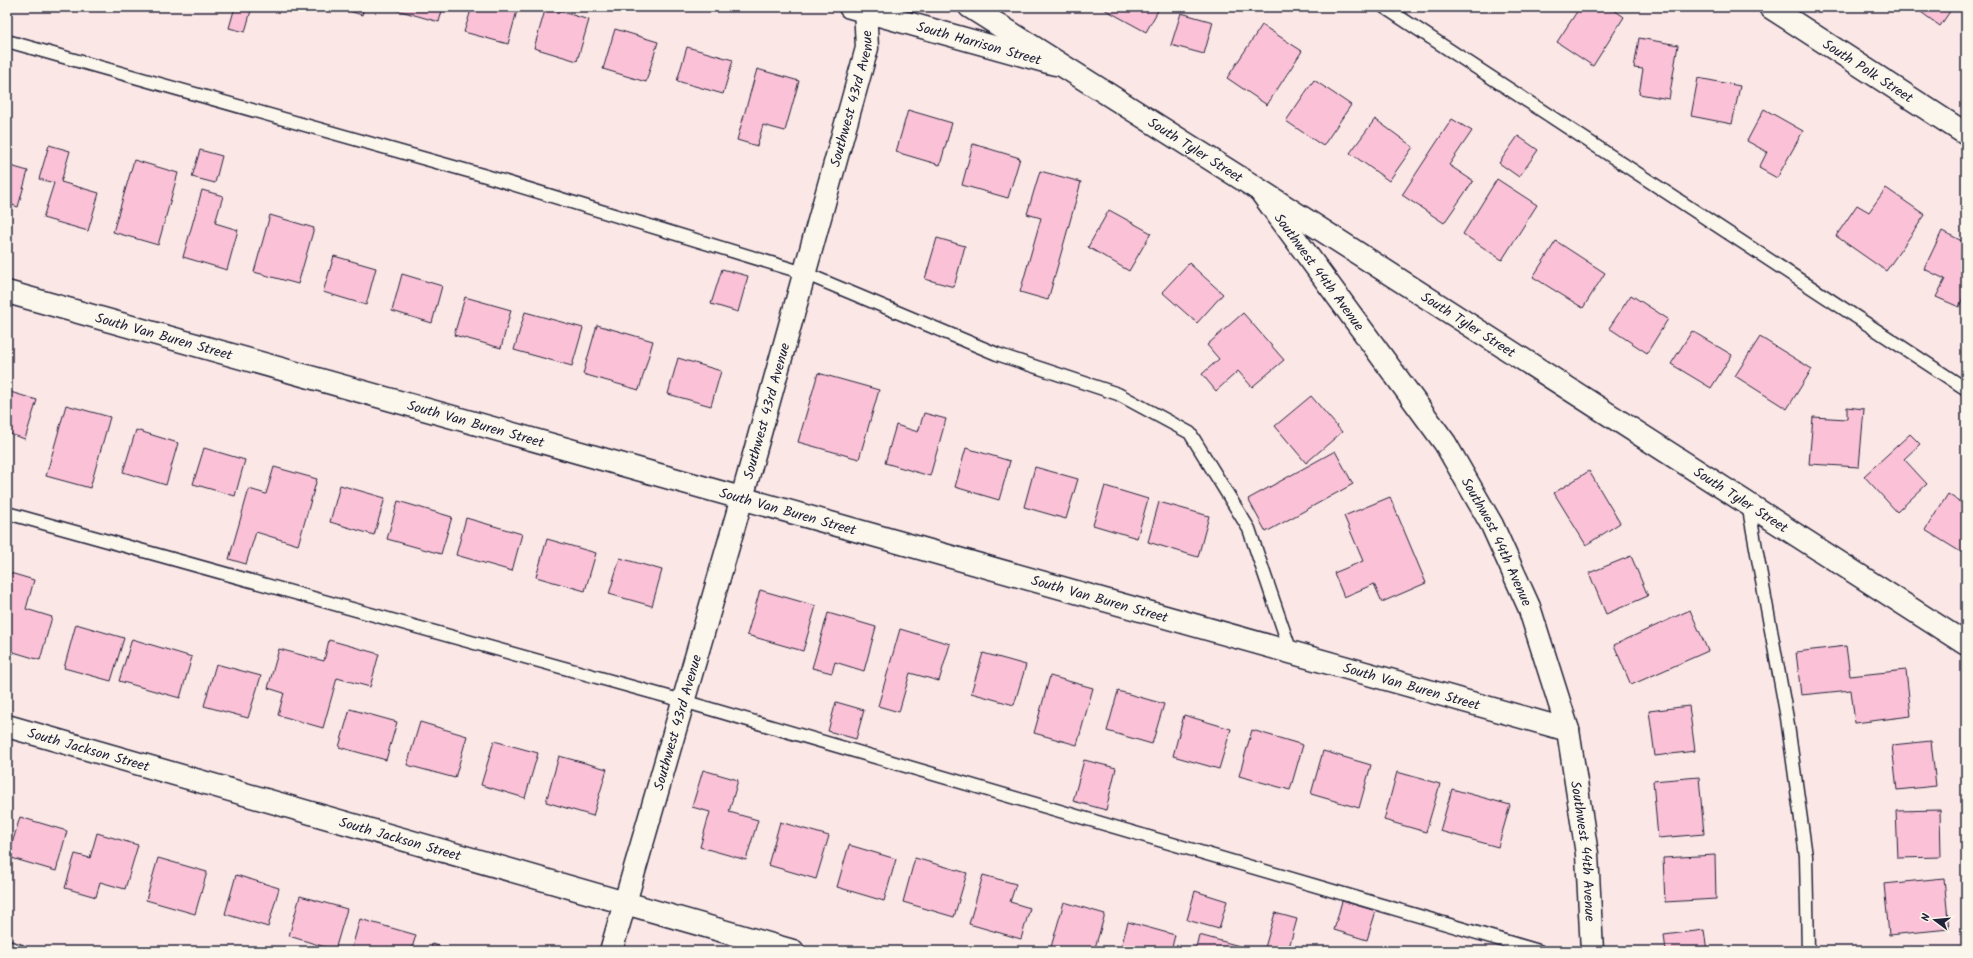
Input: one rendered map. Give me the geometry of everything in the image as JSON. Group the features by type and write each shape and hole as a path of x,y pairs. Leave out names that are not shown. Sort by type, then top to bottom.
{"street":[{"name":"South Tyler Street","path":"970,7 1261,191 1966,644"},
{"name":"South Polk Street","path":"1770,7 1966,134"},
{"name":"South Harrison Street","path":"860,8 1063,66"},
{"name":"Southwest 43rd Avenue","path":"611,951 742,498 867,48 860,8"},
{"name":"Southwest 44th Avenue","path":"1261,191 1445,443 1492,525 1529,607 1568,730 1587,854 1592,951"},
{"name":"South Van Buren Street","path":"7,292 1568,730"},
{"name":"South Jackson Street","path":"7,726 793,951"}],"lane":[{"path":"1384,7 1966,389"},
{"path":"7,41 486,176 804,273 997,354 1118,394 1190,433 1249,529 1291,652"},
{"path":"1748,504 1789,734 1806,856 1808,951"},
{"path":"7,513 683,701 1539,951"},
{"path":"7,947 20,951"}],"building":[{"path":"235,7 252,7 245,32 229,28"},
{"path":"336,7 364,7 362,15"},
{"path":"398,7 443,7 439,22 397,10"},
{"path":"472,7 518,7 508,44 464,32"},
{"path":"546,7 589,20 577,61 534,48"},
{"path":"1105,7 1160,7 1146,32 1104,9"},
{"path":"1580,7 1610,7 1624,17 1593,66 1557,42"},
{"path":"1914,7 1953,7 1940,26"},
{"path":"1181,13 1213,22 1204,54 1171,45"},
{"path":"1262,25 1302,51 1267,105 1227,78"},
{"path":"615,29 658,42 646,82 603,69"},
{"path":"1639,38 1678,45 1669,99 1639,94 1643,69 1634,68"},
{"path":"687,47 733,60 723,94 677,81"},
{"path":"757,69 799,81 785,131 763,125 757,146 737,140"},
{"path":"1698,78 1740,86 1732,124 1691,116"},
{"path":"1314,80 1351,105 1323,146 1286,121"},
{"path":"1764,109 1803,131 1777,178 1759,168 1767,152 1747,141"},
{"path":"908,110 952,123 940,165 896,152"},
{"path":"1375,119 1413,147 1389,181 1350,153"},
{"path":"1452,119 1472,131 1449,165 1473,181 1444,223 1402,195"},
{"path":"1518,136 1538,150 1519,177 1499,163"},
{"path":"973,144 1020,158 1008,198 962,185"},
{"path":"49,145 70,151 61,182 99,193 88,231 43,218 54,183 39,179"},
{"path":"200,150 222,156 215,183 192,177"},
{"path":"134,160 178,173 158,245 113,232"},
{"path":"7,165 28,171 18,207 7,203"},
{"path":"1040,171 1081,182 1048,300 1020,292 1041,218 1027,214"},
{"path":"1497,179 1537,205 1502,260 1463,234"},
{"path":"1886,188 1925,215 1886,271 1836,236 1857,205 1869,212"},
{"path":"202,190 223,196 215,223 238,230 227,270 183,257"},
{"path":"1109,210 1151,233 1129,271 1088,247"},
{"path":"270,215 314,228 298,284 254,272"},
{"path":"1942,231 1966,243 1966,292 1959,307 1936,297 1945,279 1924,269"},
{"path":"937,238 965,246 954,287 925,279"},
{"path":"1556,241 1605,273 1583,308 1533,277"},
{"path":"334,256 376,268 366,305 323,292"},
{"path":"1189,263 1223,294 1197,323 1162,292"},
{"path":"722,269 748,276 738,312 711,304"},
{"path":"402,274 442,286 432,323 392,311"},
{"path":"1631,295 1668,319 1647,353 1609,328"},
{"path":"465,297 511,310 501,348 454,335"},
{"path":"525,312 583,328 572,366 514,350"},
{"path":"1243,313 1284,360 1252,387 1238,371 1216,391 1202,374 1219,359 1207,345"},
{"path":"597,325 653,341 639,390 583,374"},
{"path":"1692,331 1732,355 1711,388 1671,364"},
{"path":"1760,337 1812,369 1787,409 1735,376"},
{"path":"678,358 721,371 711,406 668,394"},
{"path":"818,373 879,390 859,459 798,442"},
{"path":"7,391 37,400 25,439 7,433"},
{"path":"1311,396 1342,432 1306,463 1275,426"},
{"path":"66,405 110,417 90,488 46,476"},
{"path":"1847,407 1864,409 1859,467 1809,464 1813,417 1847,419"},
{"path":"924,413 946,419 930,476 885,463 896,425 918,432"},
{"path":"136,430 178,443 166,485 123,472"},
{"path":"1910,434 1920,444 1904,459 1927,484 1897,512 1864,476"},
{"path":"204,448 245,460 235,496 193,484"},
{"path":"966,448 1010,461 999,500 955,487"},
{"path":"1335,451 1353,484 1266,532 1248,499"},
{"path":"274,467 317,479 298,545 256,532 246,564 229,559 249,489 266,494"},
{"path":"1035,467 1078,479 1066,519 1024,507"},
{"path":"1589,471 1620,523 1586,545 1554,493"},
{"path":"340,485 385,498 374,535 330,522"},
{"path":"1105,486 1148,499 1137,538 1093,525"},
{"path":"1948,494 1966,506 1966,551 1964,554 1925,530"},
{"path":"1390,497 1426,583 1382,602 1374,584 1344,597 1334,573 1363,561 1344,516"},
{"path":"398,501 452,517 441,554 387,539"},
{"path":"1159,502 1209,516 1198,557 1148,542"},
{"path":"466,518 522,534 512,571 456,555"},
{"path":"547,539 596,553 585,591 536,577"},
{"path":"1631,556 1648,596 1606,614 1589,573"},
{"path":"620,558 662,570 652,606 609,594"},
{"path":"7,572 34,580 26,609 52,617 40,660 7,650"},
{"path":"760,590 816,606 803,651 747,635"},
{"path":"1690,610 1708,651 1631,685 1614,645"},
{"path":"828,613 876,627 864,671 835,662 832,673 812,668"},
{"path":"76,624 124,638 111,681 64,668"},
{"path":"900,629 950,644 939,681 910,673 899,712 878,706"},
{"path":"132,639 192,657 180,698 119,681"},
{"path":"329,640 379,654 370,687 337,678 323,728 278,715 284,693 268,688 279,649 324,661"},
{"path":"1846,646 1850,676 1906,670 1911,716 1855,723 1851,690 1801,695 1796,652"},
{"path":"983,653 1026,665 1014,705 971,693"},
{"path":"216,664 261,676 248,718 204,706"},
{"path":"1050,676 1093,688 1077,745 1034,733"},
{"path":"1118,691 1164,704 1152,744 1107,731"},
{"path":"836,702 864,710 856,739 828,731"},
{"path":"1689,706 1695,751 1655,756 1649,711"},
{"path":"350,709 397,722 386,760 339,747"},
{"path":"1184,715 1231,729 1219,769 1173,756"},
{"path":"420,722 467,736 455,778 407,765"},
{"path":"1252,730 1303,745 1290,790 1239,776"},
{"path":"494,741 538,753 525,798 481,785"},
{"path":"1931,741 1936,786 1897,790 1892,745"},
{"path":"1323,751 1371,765 1359,808 1311,794"},
{"path":"559,756 607,769 593,816 546,802"},
{"path":"1084,760 1116,768 1106,810 1073,801"},
{"path":"703,770 738,780 729,812 758,820 746,860 700,847 710,812 692,807"},
{"path":"1397,772 1440,784 1426,832 1384,820"},
{"path":"1699,777 1704,834 1658,838 1653,781"},
{"path":"1452,789 1510,805 1498,847 1440,831"},
{"path":"1940,810 1941,857 1898,858 1896,811"},
{"path":"20,817 67,831 56,871 8,857"},
{"path":"780,822 829,836 816,879 768,865"},
{"path":"97,833 138,845 125,889 100,882 96,897 65,888 75,854 90,858"},
{"path":"849,845 896,859 884,901 837,887"},
{"path":"1715,855 1716,899 1665,902 1663,858"},
{"path":"158,858 207,872 195,914 146,900"},
{"path":"915,858 967,873 954,917 903,902"},
{"path":"236,875 279,888 268,927 225,914"},
{"path":"983,875 1016,884 1010,902 1030,908 1021,939 969,924"},
{"path":"1944,878 1949,929 1889,935 1884,884"},
{"path":"1195,891 1227,901 1219,929 1187,920"},
{"path":"300,896 347,909 335,950 289,936"},
{"path":"1342,901 1376,911 1367,940 1334,930"},
{"path":"1064,902 1105,914 1094,951 1064,951 1051,947"},
{"path":"1275,913 1297,919 1288,951 1264,951"},
{"path":"360,919 416,935 411,951 351,951"},
{"path":"1128,922 1175,935 1171,951 1120,951"},
{"path":"1704,930 1707,951 1666,951 1664,935"},
{"path":"1199,935 1247,948 1246,951 1195,951"},
{"path":"432,944 457,951 430,951"},
{"path":"1890,947 1929,951 1889,951"}]}
